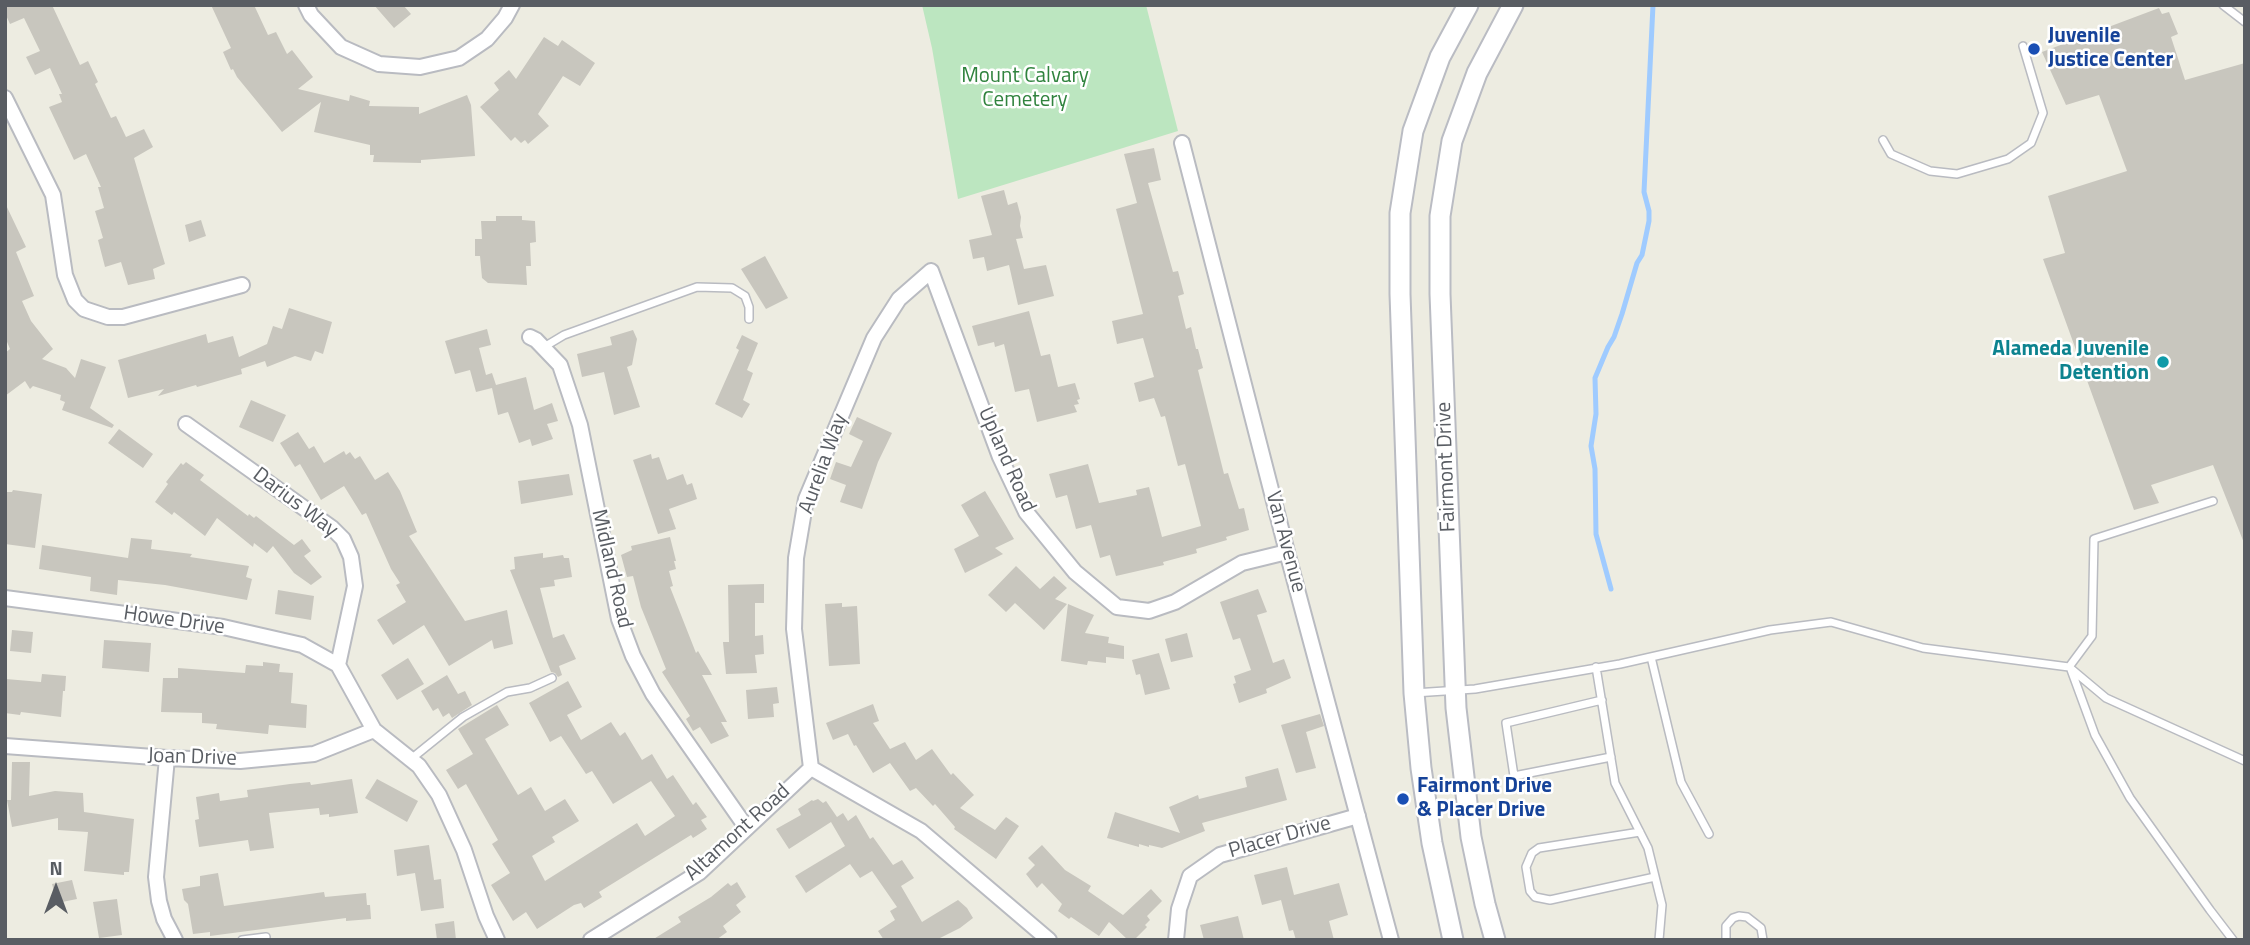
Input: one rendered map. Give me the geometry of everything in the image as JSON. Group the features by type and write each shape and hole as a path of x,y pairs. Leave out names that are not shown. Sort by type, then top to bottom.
{"main road":[{"name":"Fairmont Drive","path":"1453,940 1432,843 1421,768 1415,693 1400,294 1400,213 1413,131 1440,57 1468,5"},
{"name":"Fairmont Drive","path":"1495,940 1471,836 1455,690 1440,294 1440,216 1452,141 1477,73 1513,5"}],"street":[{"path":"306,5 311,15 341,47 379,64 420,67 459,58 487,39 509,12"},
{"path":"6,100 53,195 65,275 75,300 84,309 108,317 123,317 242,285"},
{"name":"Van Avenue","path":"1182,143 1287,552 1391,940"},
{"name":"Upland Road","path":"931,271 1000,457 1026,512 1075,572 1117,607 1149,611 1175,601 1242,563 1287,552"},
{"name":"Aurelia Way","path":"811,768 794,629 796,558 806,499 874,338 899,299 931,271"},
{"name":"Midland Road","path":"530,337 560,365 580,425 619,619 633,656 653,694 746,827"},
{"name":"Darius Way","path":"186,424 332,528 343,539 351,557 355,586 338,664"},
{"name":"Howe Drive","path":"5,598 223,627 302,645 338,664"},
{"path":"338,664 374,730 419,766 439,795 464,850 497,940"},
{"name":"Joan Drive","path":"5,746 240,761 314,754 374,730"},
{"path":"167,758 156,877 164,919 174,940"},
{"path":"811,768 921,831 1049,940"},
{"name":"Altamont Road","path":"591,940 700,872 811,768"},
{"name":"Placer Drive","path":"1176,940 1179,909 1190,876 1220,855 1358,816"}],"lane":[{"path":"2223,5 2245,22"},
{"path":"1883,140 1891,154 1930,171 1957,174 2008,159 2016,154 2031,143 2043,113 2023,46"},
{"path":"543,347 564,335 697,287 732,288 744,296 750,307 749,319"},
{"path":"2069,667 2092,636 2094,539 2213,501"},
{"path":"1415,693 1475,689 1651,657 1770,630 1831,622 1923,648 2069,667 2106,698 2245,761"},
{"path":"1651,657 1681,782 1709,834"},
{"path":"1596,667 1615,783 1648,848 1656,877 1662,905 1659,940"},
{"path":"2069,667 2095,735 2130,798 2233,940"},
{"path":"411,760 463,717 507,692 530,688 552,678"},
{"path":"1602,701 1506,723 1514,776 1611,757"},
{"path":"1640,832 1539,848 1532,853 1526,867 1530,891 1535,897 1550,900 1656,877"},
{"path":"1726,940 1726,926 1739,916 1747,917 1761,928 1763,940"},
{"path":"242,940 266,937"}],"green space":[{"name":"Mount Calvary Cemetery","path":"922,5 1146,5 1178,131 958,199"}],"building":[{"path":"5,5 52,5 80,65 88,61 98,82 95,84 111,118 116,116 126,137 144,129 153,147 134,158 165,264 153,269 155,279 128,285 121,262 105,267 98,240 103,238 95,211 104,208 98,187 101,187 86,154 74,160 49,107 62,102 59,94 62,94 50,68 35,75 26,57 40,51 24,18 10,24"},
{"path":"211,5 254,5 268,35 276,32 287,54 292,50 313,77 298,89 349,101 350,95 370,101 369,106 419,107 419,114 467,95 471,105 475,156 421,160 421,163 373,162 374,155 370,155 370,145 314,132 321,102 282,132 233,69 231,70 223,52 231,48"},
{"path":"374,5 403,5 411,14 394,28"},
{"name":"Alameda Juvenile Detention","path":"2159,8 2162,14 2169,12 2178,34 2171,37 2185,80 2245,63 2244,543 2213,465 2151,485 2159,503 2134,510 2043,259 2065,253 2048,196 2127,171 2099,95 2066,105 2042,52"},
{"path":"544,37 558,46 562,40 595,63 580,86 563,76 538,114 549,126 528,144 525,140 521,143 515,137 511,141 480,107 499,90 494,83 509,70 516,79"},
{"path":"1154,148 1161,180 1148,183 1173,272 1178,271 1184,294 1178,296 1186,329 1191,327 1203,368 1198,370 1224,474 1228,473 1239,509 1244,508 1249,530 1196,549 1197,553 1163,562 1164,565 1116,576 1110,555 1100,558 1091,525 1076,529 1067,495 1056,498 1049,474 1088,464 1099,503 1137,495 1136,490 1149,487 1162,537 1201,526 1185,464 1178,466 1165,416 1161,417 1154,398 1139,402 1134,383 1154,377 1143,338 1117,344 1112,321 1143,314 1116,209 1137,203 1124,154"},
{"path":"1004,190 1008,205 1017,202 1021,217 1023,238 1016,239 1024,269 1046,265 1054,296 1018,305 1009,265 987,271 984,257 973,259 969,240 992,235 981,196"},
{"path":"5,203 26,247 16,252 34,296 22,301 31,321 53,349 42,359 66,368 75,378 81,359 106,367 90,408 114,425 112,428 62,410 65,402 60,400 61,395 33,386 30,389 25,381 5,396 5,353 10,349 5,337"},
{"path":"496,216 522,216 522,220 535,221 536,242 530,243 531,266 526,266 527,285 488,283 482,278 480,256 475,256 475,239 482,239 481,221 496,221"},
{"path":"201,220 206,236 189,242 185,225"},
{"path":"765,256 788,298 766,309 741,269"},
{"path":"289,308 332,322 323,354 315,351 311,361 295,356 267,367 265,361 241,369 242,374 197,387 196,385 158,396 164,389 128,398 118,360 206,334 208,343 233,336 239,357 267,344 273,326 282,329"},
{"path":"1029,311 1041,356 1050,354 1058,387 1075,383 1080,399 1077,400 1079,404 1074,405 1077,412 1037,422 1029,389 1015,392 1004,344 995,347 994,342 978,346 972,326"},
{"path":"487,329 491,345 479,348 486,375 492,373 496,385 526,377 534,410 552,403 558,421 547,424 553,439 532,446 530,439 519,443 508,412 498,415 492,388 476,392 470,370 455,374 445,341"},
{"path":"633,330 637,339 632,365 627,367 640,407 614,415 604,372 582,377 577,354 612,345 610,337"},
{"path":"742,335 758,343 747,370 753,373 743,400 750,404 742,418 715,404 739,350 736,348"},
{"path":"251,400 286,415 273,442 239,427"},
{"path":"857,417 892,433 878,462 862,509 840,502 846,485 830,479 836,462 851,467 863,441 849,434"},
{"path":"119,429 153,454 143,468 108,443"},
{"path":"298,432 309,449 314,446 324,463 344,451 346,455 350,452 355,459 360,456 375,480 388,472 400,491 417,532 409,536 465,621 507,610 513,644 494,649 492,640 449,666 424,625 393,645 377,620 406,602 396,585 400,583 366,513 362,515 344,486 321,500 300,464 295,467 280,443"},
{"path":"651,454 652,459 659,457 667,480 683,474 687,485 692,483 697,499 669,509 676,529 658,534 633,460"},
{"path":"186,462 204,475 200,480 248,516 256,516 294,545 302,539 311,551 304,556 322,577 311,585 294,573 273,546 267,553 254,543 253,547 217,518 205,536 174,512 172,515 155,502 168,484 166,482 181,463 183,465"},
{"path":"569,474 573,495 521,504 518,481"},
{"path":"13,490 42,494 35,548 5,544 7,492"},
{"path":"985,491 1014,539 995,548 1003,554 965,573 954,549 979,536 961,505"},
{"path":"670,537 676,569 669,571 673,586 670,587 696,653 698,651 712,675 702,675 727,722 721,722 729,736 711,744 700,727 693,731 686,719 690,716 662,672 666,669 641,607 633,576 627,577 621,555 632,550 631,546"},
{"path":"131,538 152,540 151,549 249,566 246,577 252,579 247,600 165,585 118,580 117,595 90,591 91,577 39,569 42,545 128,558"},
{"path":"543,553 543,558 563,555 564,558 569,558 572,577 554,580 555,586 540,588 553,638 564,634 576,659 559,666 562,675 558,677 551,672 510,570 515,569 514,557"},
{"path":"1016,566 1040,589 1054,576 1067,588 1055,599 1067,604 1044,630 1015,603 1006,612 988,595"},
{"path":"764,584 764,603 755,603 755,636 763,635 764,654 755,655 757,673 726,674 723,642 729,642 728,585"},
{"path":"1258,589 1267,612 1257,615 1273,663 1284,659 1291,678 1266,689 1267,693 1239,703 1233,684 1236,683 1234,676 1251,670 1240,638 1233,640 1220,602"},
{"path":"278,590 314,596 311,620 275,614"},
{"path":"842,603 842,607 857,606 860,664 829,666 825,604"},
{"path":"1068,604 1094,615 1085,633 1109,637 1108,643 1124,646 1124,659 1106,657 1106,663 1088,661 1087,665 1061,661"},
{"path":"12,630 33,632 31,653 10,651"},
{"path":"1187,633 1193,657 1171,662 1165,639"},
{"path":"104,640 151,643 149,672 102,668"},
{"path":"1159,653 1170,689 1145,695 1140,674 1136,675 1132,660"},
{"path":"408,658 424,684 397,700 381,675"},
{"path":"263,662 280,664 279,672 293,673 291,703 307,705 306,728 269,725 268,734 216,729 217,724 202,723 202,713 161,712 163,678 178,678 178,668 245,673 246,665 263,666"},
{"path":"42,674 66,676 61,717 21,712 20,715 5,713 6,679 41,682"},
{"path":"447,675 458,694 465,691 472,705 452,718 449,713 443,717 438,708 433,711 421,691"},
{"path":"568,681 582,707 567,715 581,740 611,722 620,736 625,732 642,760 652,754 667,779 673,775 693,805 696,802 707,817 701,820 707,829 693,838 691,835 599,892 602,897 584,908 581,903 574,905 537,929 526,912 513,921 491,885 510,873 492,844 498,840 466,784 458,789 446,770 473,754 458,729 497,705 509,725 485,739 518,795 531,787 545,811 565,799 579,821 552,837 555,842 532,856 545,881 637,823 645,836 675,816 651,781 613,804 592,771 586,774 561,736 550,742 529,703"},
{"path":"777,687 779,703 773,704 774,717 748,719 746,690"},
{"path":"873,704 879,721 873,723 890,749 905,742 916,760 932,749 951,775 953,773 974,795 960,808 995,830 1006,817 1019,826 996,859 954,829 935,804 933,806 916,788 910,791 890,763 873,773 848,734 833,740 826,723"},
{"path":"1320,714 1324,726 1306,732 1316,768 1296,773 1281,725"},
{"path":"12,762 30,762 29,796 55,791 83,793 84,812 134,819 129,872 124,872 124,875 84,871 88,832 58,830 58,818 12,827 7,800 11,800"},
{"path":"1278,768 1287,800 1202,823 1205,831 1162,848 1139,844 1139,847 1107,838 1115,812 1180,833 1169,807 1198,795 1199,799 1247,787 1245,777"},
{"path":"352,779 358,813 329,817 329,814 320,815 319,808 269,813 274,848 250,851 248,840 199,847 195,820 199,819 196,797 219,793 220,801 248,797 247,790"},
{"path":"377,779 418,801 407,822 365,798"},
{"path":"818,799 823,803 826,801 837,817 843,813 848,821 856,815 870,839 873,837 893,865 902,860 914,878 901,886 922,922 958,900 973,918 936,940 884,940 878,931 895,920 890,911 897,907 872,871 860,878 850,864 806,893 795,876 845,846 831,822 789,849 776,829 801,815 798,809"},
{"path":"429,845 434,880 441,879 444,908 421,911 415,873 397,876 394,850"},
{"path":"1042,845 1065,870 1091,886 1088,891 1123,915 1151,889 1162,901 1147,916 1150,920 1145,925 1147,927 1134,940 1128,940 1109,922 1099,936 1058,911 1062,904 1042,883 1037,888 1026,874 1035,865 1028,858"},
{"path":"1287,867 1294,895 1339,883 1348,915 1329,921 1334,940 1296,940 1293,930 1289,931 1281,900 1262,905 1254,875"},
{"path":"218,873 224,906 324,892 325,897 366,893 371,919 346,921 346,918 210,936 210,932 193,934 188,904 184,900 182,889 200,886 200,876"},
{"path":"72,880 77,899 57,903 52,884"},
{"path":"737,882 746,897 736,905 741,912 723,926 727,932 716,940 652,940 681,922 678,917 728,883 731,886"},
{"path":"117,899 122,935 99,938 93,902"},
{"path":"1238,916 1244,940 1204,940 1200,925"},
{"path":"454,921 456,940 437,940 435,924"}],"waterway":[{"path":"1611,589 1596,534 1595,469 1591,446 1596,414 1595,378 1622,314 1637,263 1642,255 1649,221 1644,192 1653,5"}],"place":[{"name":"Juvenile Justice Center","path":"2034,49"},
{"name":"Alameda Juvenile Detention","path":"2163,362"},
{"name":"Fairmont Drive & Placer Drive","path":"1403,799"}]}
